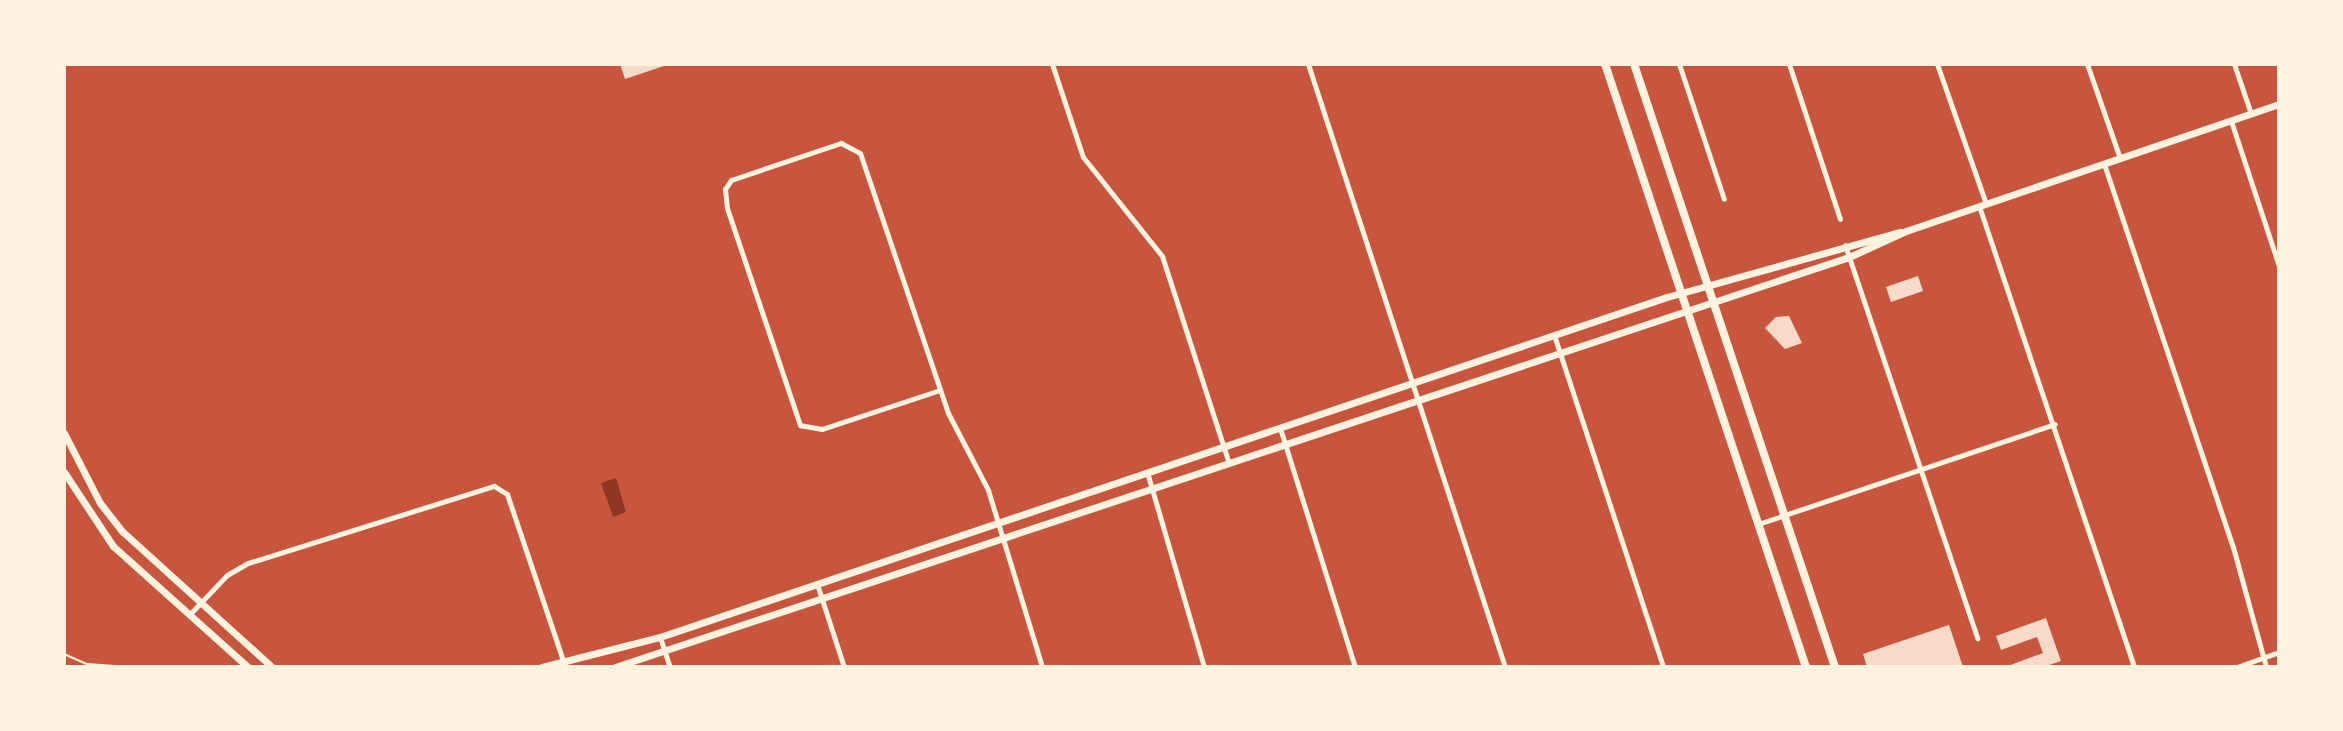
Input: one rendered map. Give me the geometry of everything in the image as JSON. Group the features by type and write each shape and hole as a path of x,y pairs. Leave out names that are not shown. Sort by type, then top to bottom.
{"main road":[{"path":"1605,64 1806,667"},
{"path":"1634,64 1835,667"},
{"path":"615,667 1849,257 1906,231 2279,104"},
{"path":"542,667 660,637 1682,293 1845,244 1906,231"},
{"path":"64,433 100,503 123,532 272,667"},
{"path":"64,472 88,513 113,546 248,667"},
{"path":"88,513 100,503"}],"street":[{"path":"1052,64 1083,157 1162,256 1229,464"},
{"path":"1308,64 1505,667"},
{"path":"1679,64 1724,199"},
{"path":"1789,64 1840,219"},
{"path":"1937,64 2134,667"},
{"path":"2087,64 2120,158"},
{"path":"2234,64 2251,114"},
{"path":"2231,121 2279,266"},
{"path":"940,390 813,430 795,420 725,201 731,180 841,143 862,157 940,390 998,522 1042,667"},
{"path":"2104,164 2233,547 2266,667"},
{"path":"1845,244 1977,638"},
{"path":"1554,335 1663,667"},
{"path":"1758,524 2055,424"},
{"path":"1280,428 1355,667"},
{"path":"1147,472 1204,667"},
{"path":"189,615 248,563 494,486 507,494 563,664"},
{"path":"816,584 844,667"},
{"path":"660,637 670,667"},
{"path":"2237,667 2279,652"}],"path":[{"path":"64,654 93,667"},
{"path":"87,664 126,667"}],"shaded area":[{"path":"616,478 626,512 613,517 601,483"}],"building":[{"path":"620,64 666,64 667,65 625,79"},
{"path":"1918,276 1923,291 1891,302 1886,287"},
{"path":"1789,316 1802,343 1785,349 1765,328 1776,317"},
{"path":"2046,618 2061,661 2043,667 2005,667 2043,653 2037,637 2001,650 1996,636"},
{"path":"1949,625 1963,667 1867,667 1863,654"}]}
